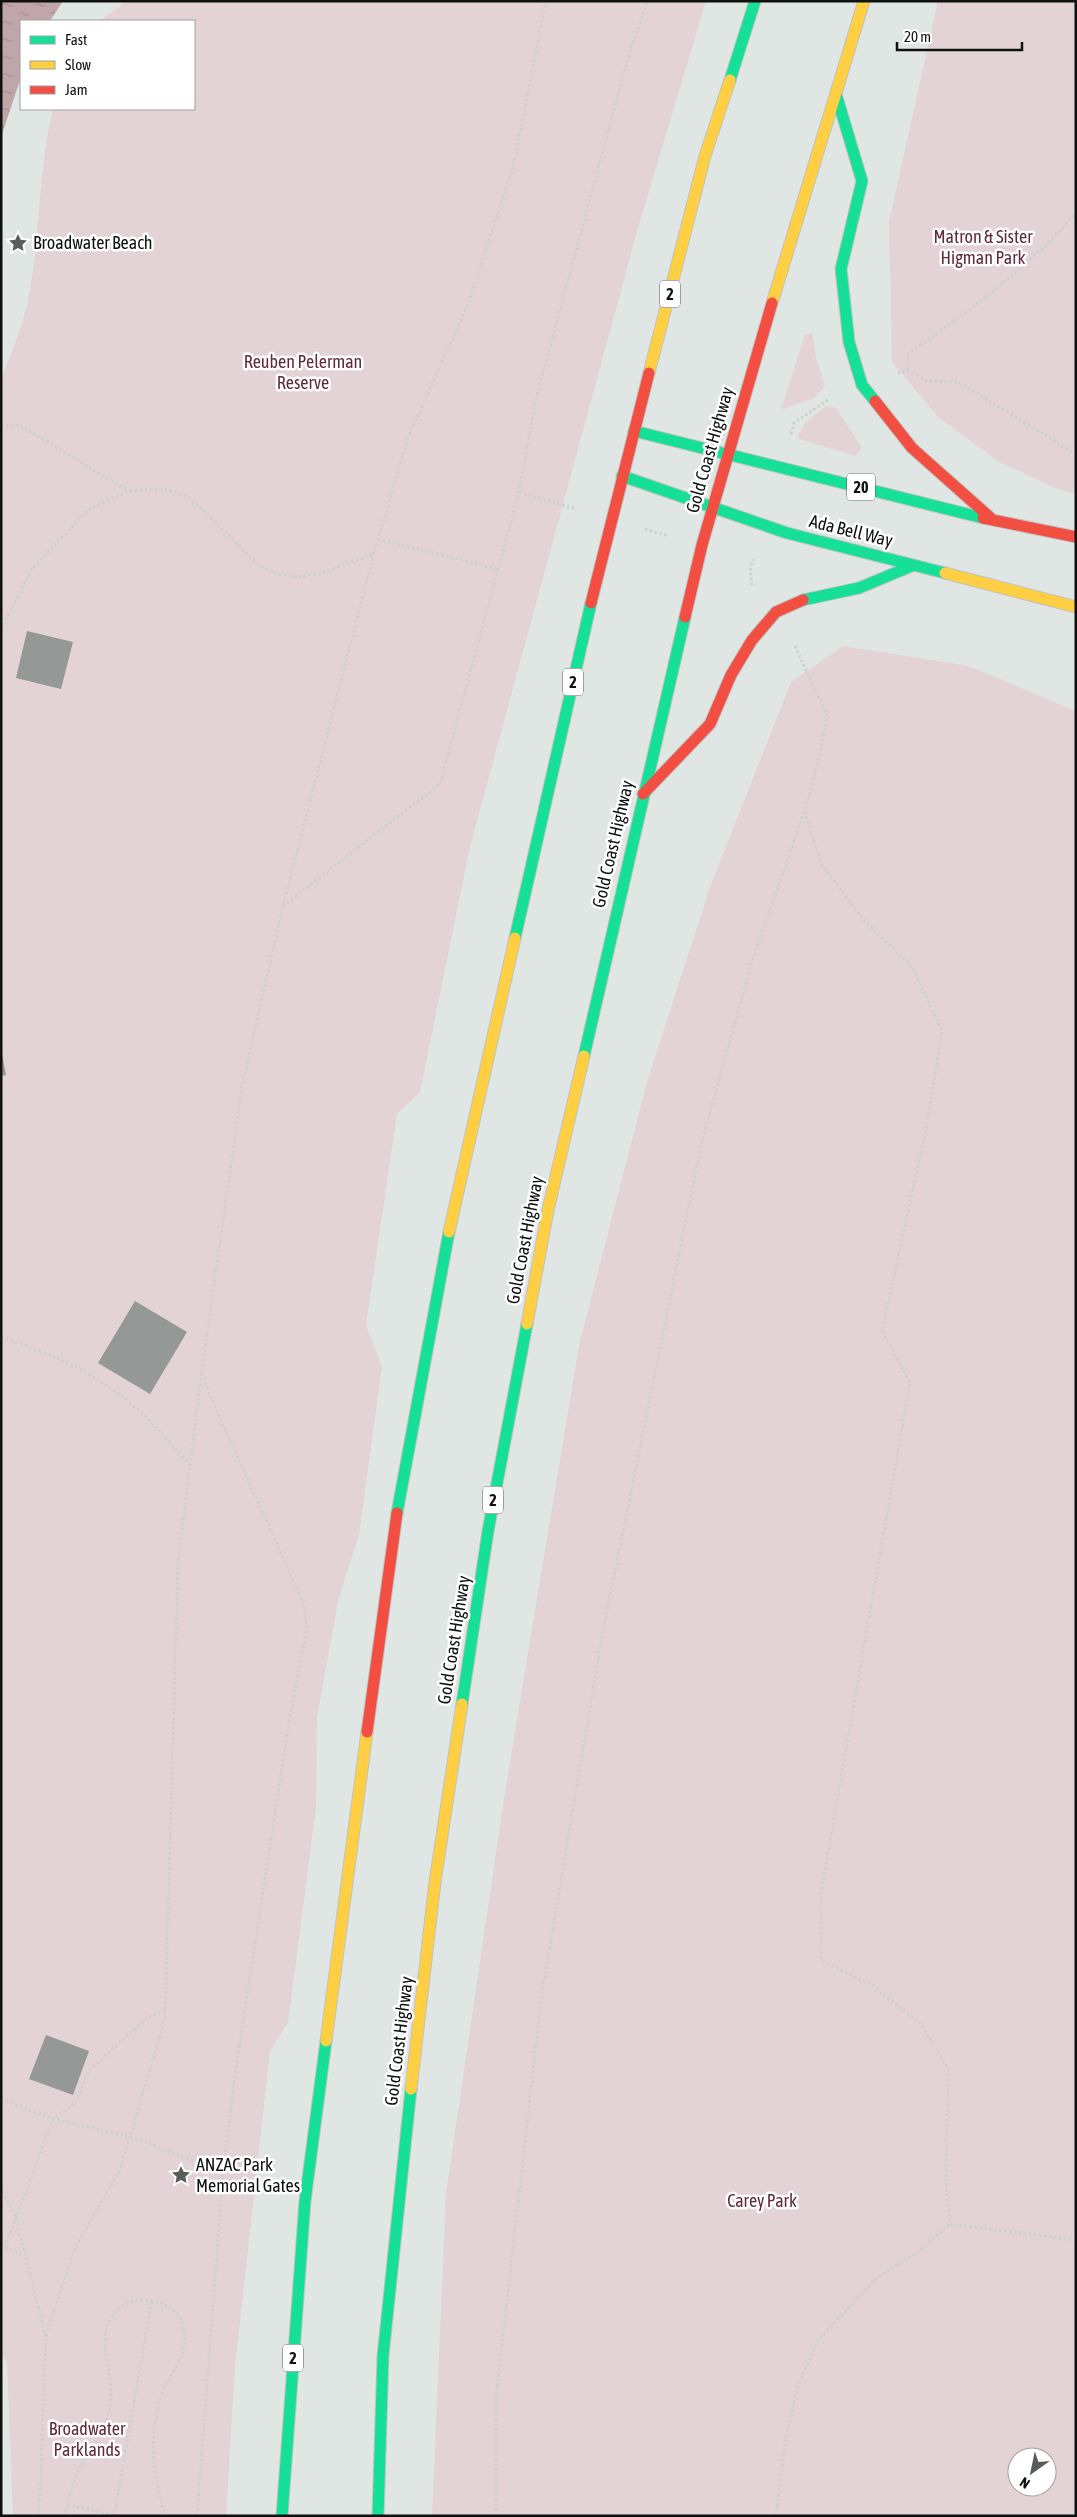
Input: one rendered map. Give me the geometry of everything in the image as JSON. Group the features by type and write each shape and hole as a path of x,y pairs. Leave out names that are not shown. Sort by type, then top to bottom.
{"main road":[{"name":"2","path":"282,2516 305,2200 392,1533 458,1186 622,476 706,156 755,1"},
{"name":"Gold Coast Highway","path":"378,2516 384,2356 397,2214 435,1882 488,1531 548,1210 643,794 712,508 864,1"},
{"path":"836,94 862,181 841,269 850,342 862,385 912,448 993,520"},
{"name":"20","path":"634,431 993,520 1076,538"},
{"name":"Ada Bell Way","path":"622,476 762,526 1076,607"},
{"path":"643,794 710,724 731,675 752,640 776,612 803,600 859,588 914,565"}],"path":[{"path":"38,2516 46,2336 75,2248 120,2170 165,2019 178,1562 202,1369 242,1087 283,906 374,553 408,438 469,301 513,168 546,1"},
{"path":"283,906 440,784 519,492 536,399 632,47 648,1"},
{"path":"907,370 909,353 984,300 1020,271 1055,237 1076,212"},
{"path":"780,468 794,424 823,401 862,385 907,370 926,381 958,382 1076,454"},
{"path":"1,426 19,425 127,490"},
{"path":"1,629 32,569 88,510 127,490 166,489 184,495 200,507 256,562 277,574 296,577 318,574 374,553"},
{"path":"496,2516 496,2397 541,2003 603,1635 702,1141 751,966 805,812 822,749 827,716 802,659 776,612 753,592 750,571 762,526"},
{"path":"378,540 498,569"},
{"path":"805,812 820,862 861,917 913,968 942,1032 926,1129 882,1331 910,1382 821,1892 821,1960 873,1986 921,2024 948,2069 946,2185 950,2224"},
{"path":"1,1337 44,1351 94,1376 143,1414 190,1465"},
{"path":"197,2516 223,2172 236,2067 282,1765 307,1626 304,1605 210,1393 202,1369"},
{"path":"24,2256 3,2247 16,2218 53,2119 76,2102 89,2070 147,2018 165,2010"},
{"path":"1,2099 53,2119 131,2137 223,2172"},
{"path":"1,2187 16,2218 24,2256 46,2336"},
{"path":"776,2516 785,2444 797,2389 818,2340 876,2278 920,2250 950,2224 1076,2240"},
{"path":"65,2516 78,2473 101,2433 109,2411 112,2386 104,2337 108,2324 119,2308 134,2300 152,2300 174,2311 183,2324 185,2342 180,2360 161,2398 153,2441 152,2462 165,2516"},
{"path":"114,2515 152,2300"},
{"path":"67,2505 120,2516"}],"green space":[{"name":"Reuben Pelerman Reserve","path":"127,1 706,1 638,228 470,847 420,1092 397,1114 366,1325 382,1367 359,1535 338,1601 317,1718 316,1808 288,2023 270,2051 235,2367 226,2516 13,2516 7,2361 1,2355 1,379 19,332 29,296 42,174 53,110 195,110 195,20 100,20"},
{"name":"Matron & Sister Higman Park","path":"938,1 1076,1 1076,494 1058,489 999,462 938,417 892,362 889,222"},
{"path":"812,333 816,358 825,386 814,398 781,410 805,334"},
{"path":"826,406 836,408 862,448 855,456 796,438 806,422"},
{"name":"Carey Park","path":"843,646 969,666 1076,711 1076,2516 432,2516 446,2193 503,1805 579,1345 647,1082 710,887 791,682"}],"water":[{"path":"1,1 63,1 51,20 20,20 20,80 1,137"}],"building":[{"path":"27,631 73,642 61,689 16,678"},
{"path":"1,1049 6,1075 1,1076"},
{"path":"135,1301 187,1332 150,1394 98,1363"},
{"path":"46,2035 89,2051 73,2095 29,2079"}],"traffic: fast":[{"path":"730,80 755,1"},
{"path":"836,94 862,181 841,269 849,342 862,385 875,401"},
{"path":"634,431 983,518"},
{"path":"622,476 787,533 945,573"},
{"path":"803,600 859,588 914,565"},
{"path":"515,938 591,603"},
{"path":"584,1056 685,617"},
{"path":"397,1513 449,1232"},
{"path":"462,1704 488,1531 527,1324"},
{"path":"282,2516 305,2201 326,2041"},
{"path":"378,2516 383,2356 411,2089"}],"traffic: slow":[{"path":"772,303 864,1"},
{"path":"649,373 705,156 730,80"},
{"path":"945,573 1076,607"},
{"path":"449,1232 515,938"},
{"path":"527,1324 548,1210 584,1056"},
{"path":"411,2089 435,1882 462,1704"},
{"path":"326,2041 367,1732"}],"traffic: jam":[{"path":"685,617 702,545 772,303"},
{"path":"591,603 649,373"},
{"path":"875,401 912,448 993,520"},
{"path":"983,518 1076,537"},
{"path":"643,794 710,724 731,675 752,640 776,612 803,600"},
{"path":"367,1732 397,1513"}],"place":[{"name":"Broadwater Beach","path":"18,243"},
{"name":"ANZAC Park Memorial Gates","path":"181,2175"}],"park label":[{"name":"Broadwater Parklands","path":"87,2439"}]}
